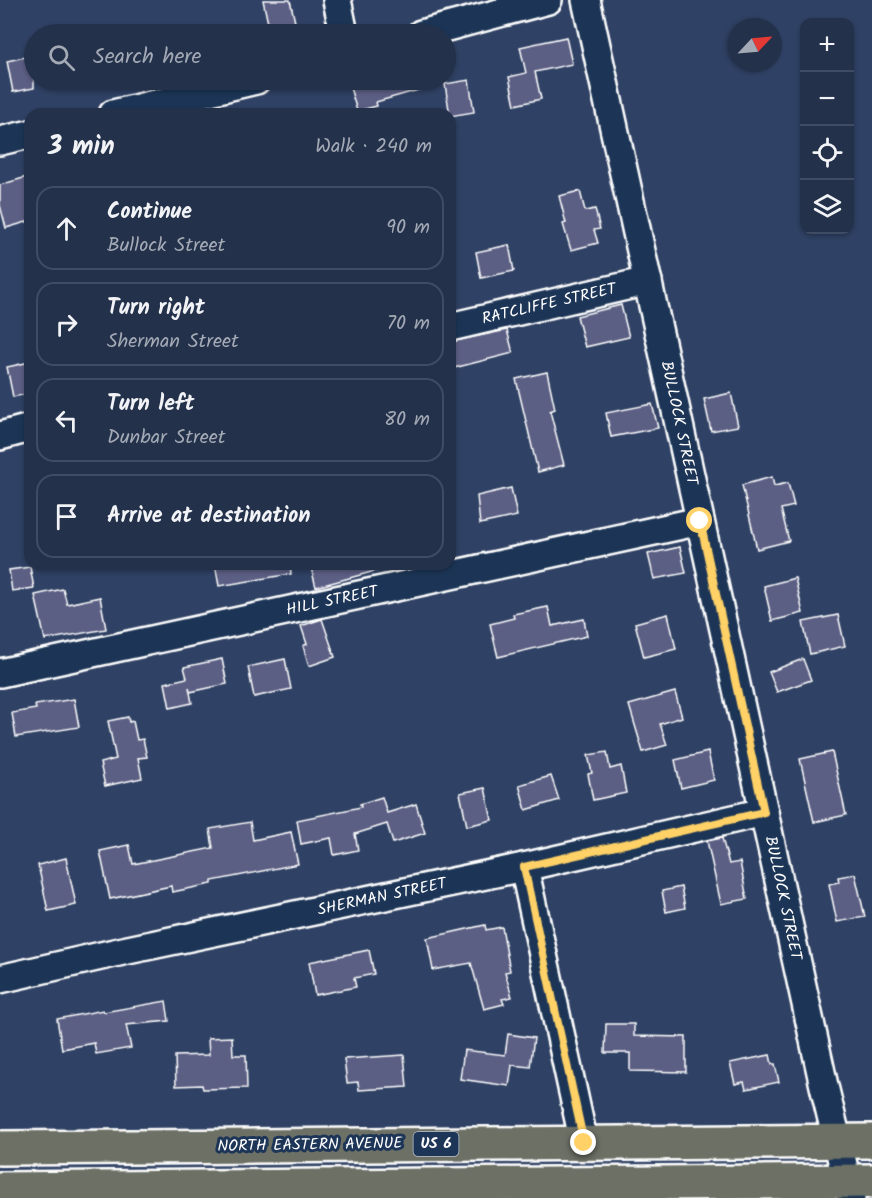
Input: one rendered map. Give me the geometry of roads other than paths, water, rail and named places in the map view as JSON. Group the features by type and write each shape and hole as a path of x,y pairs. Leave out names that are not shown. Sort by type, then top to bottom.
{"main road":[{"name":"NORTH EASTERN AVENUE","path":"0,1148 872,1141"},
{"path":"22,1192 594,1191 856,1187"}],"street":[{"path":"337,0 342,24"},
{"path":"456,25 548,0"},
{"name":"BULLOCK STREET","path":"586,0 837,1142 856,1187"},
{"path":"138,108 214,90"},
{"path":"0,141 24,135"},
{"name":"RATCLIFFE STREET","path":"456,326 648,281"},
{"path":"0,436 24,430"},
{"name":"HILL STREET","path":"0,673 700,521"},
{"name":"SHERMAN STREET","path":"0,980 123,951 524,867 764,812"},
{"path":"524,867 584,1143"}]}
